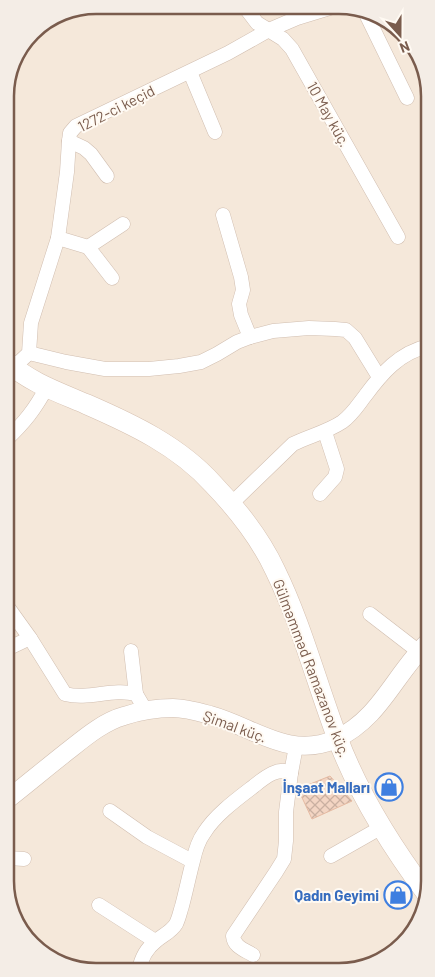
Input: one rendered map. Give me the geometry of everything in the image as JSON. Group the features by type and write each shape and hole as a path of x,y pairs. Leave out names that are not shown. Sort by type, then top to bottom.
{"main road":[{"name":"Gülməmməd Ramazanov küç.","path":"14,368 32,380 141,429 186,459 231,504 256,538 278,577 295,617 338,738 365,798 421,885"}],"street":[{"name":"10 May küç.","path":"250,14 257,23 283,39 292,49 398,236"},
{"name":"1272-ci keçid","path":"29,352 31,323 58,238 70,133 76,126 190,72 269,30 309,14"},
{"path":"368,19 407,98"},
{"path":"190,72 215,132"},
{"path":"69,141 84,148 91,154 107,176"},
{"path":"223,216 242,277 243,290 239,304 241,315 250,337"},
{"path":"88,247 123,224"},
{"path":"58,238 88,247 112,278"},
{"path":"14,362 29,352 66,362 105,369 149,369 179,366 201,362 250,337 273,331 310,328 346,330 355,338 379,376"},
{"path":"231,504 293,444 325,432 342,422 353,413 379,376 393,363 421,349"},
{"path":"14,432 26,420 47,387"},
{"path":"320,494 335,477 337,469 325,432"},
{"path":"370,614 421,644"},
{"path":"14,616 65,694 75,696 125,691 136,694"},
{"path":"14,646 30,638"},
{"name":"Şimal küç.","path":"14,794 104,725 122,716 146,711 173,708 211,715 273,740 296,746 324,744 338,738 358,725 373,712 421,650"},
{"path":"131,651 136,694 146,711"},
{"path":"253,955 236,945 233,941 233,936 284,859 286,812 296,746"},
{"path":"140,963 147,950 155,941 171,930 177,923 188,885 192,862 204,833 231,804 264,778 277,771 291,773"},
{"path":"110,812 147,837 192,862"},
{"path":"331,856 382,827"},
{"path":"14,858 24,859"},
{"path":"99,905 155,941"}],"shaded area":[{"path":"79,15 356,15 385,27 401,42 415,64 421,85 421,887 415,913 408,927 389,946 371,957 350,963 79,962 54,952 46,946 31,931 20,913 14,892 14,90 20,64 27,50 50,27"}],"building":[{"path":"330,776 352,801 312,819 298,789"}],"place":[{"name":"İnşaat Malları","path":"389,787"},
{"name":"Qadın Geyimi","path":"398,895"}]}
